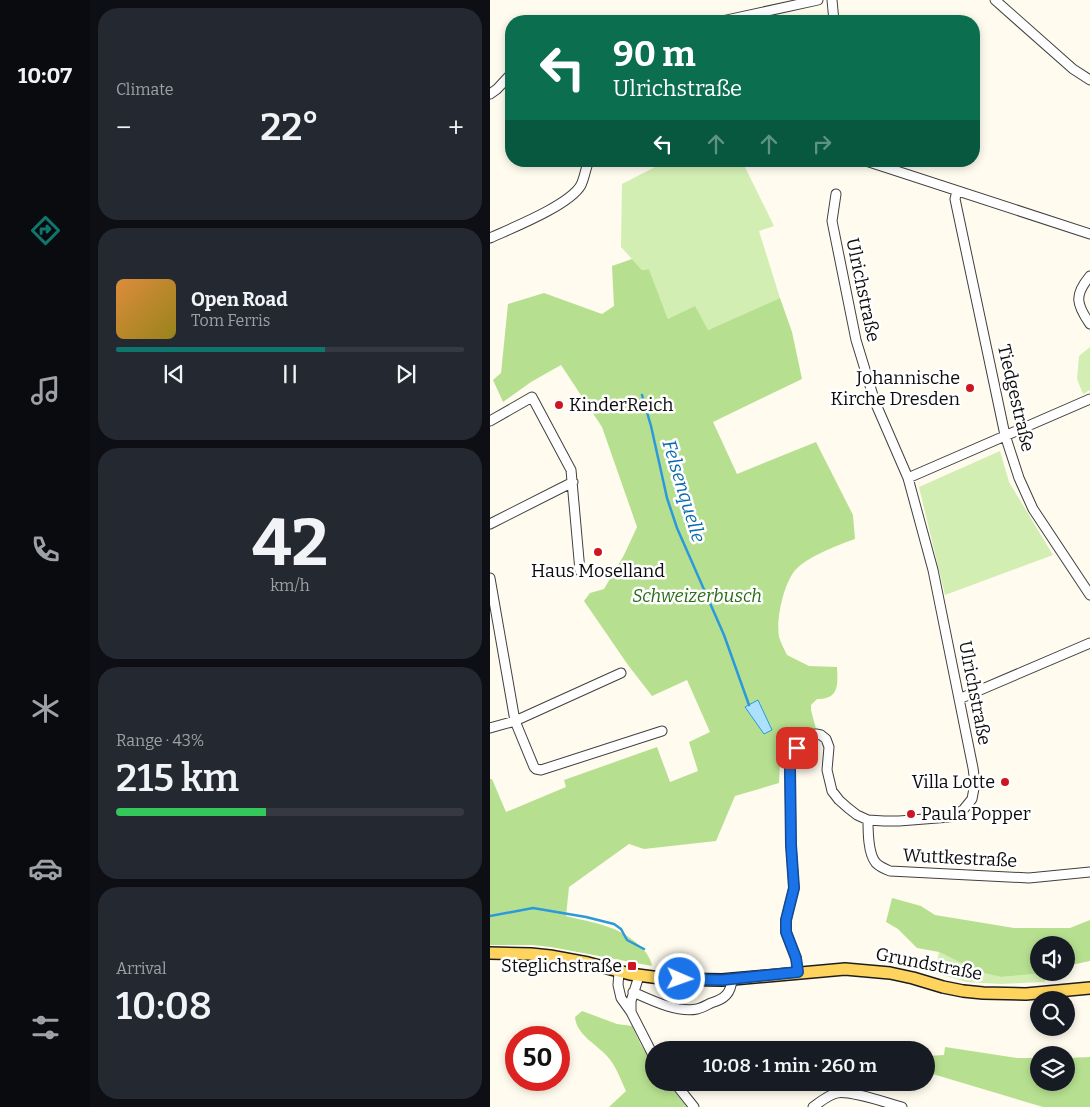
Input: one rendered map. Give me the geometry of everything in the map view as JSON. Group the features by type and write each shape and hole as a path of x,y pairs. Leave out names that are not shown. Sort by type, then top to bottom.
{"main road":[{"name":"Grundstraße","path":"490,953 550,956 588,963 639,976 680,979 722,980 845,969 906,976 963,991 1001,994 1026,994 1090,988"}],"street":[{"path":"749,15 818,0"},
{"path":"832,0 833,15"},
{"path":"995,0 1073,69 1090,80"},
{"path":"490,94 505,80"},
{"path":"490,238 566,200 581,185 587,167"},
{"path":"884,167 1090,234"},
{"name":"Tiedgestraße","path":"957,191 955,199 1006,435 1019,478 1033,509 1090,594"},
{"name":"Ulrichstraße","path":"798,972 796,958 786,932 786,920 794,888 791,845 790,769 791,760 802,741 810,734 821,735 826,738 829,746 827,770 832,791 848,808 868,820 899,821 950,818 963,810 972,799 975,783 933,570 908,478 875,402 856,340 832,221 836,194"},
{"path":"1090,276 1082,286 1079,298 1083,315 1090,324"},
{"path":"490,421 532,397 571,470 580,571"},
{"path":"908,478 1090,399"},
{"path":"490,524 573,482"},
{"path":"490,578 494,620 515,721 534,767 542,770 662,730"},
{"path":"959,699 1090,643"},
{"path":"490,728 515,721 621,673"},
{"name":"Wuttkestraße","path":"868,820 872,857 876,864 890,871 1029,878 1090,872"},
{"path":"619,972 618,985 621,998 631,1012 646,1041"},
{"path":"631,1012 631,1001 639,976"},
{"path":"633,992 676,1008 686,1010 697,1009 718,1001 726,995 732,987 732,979"},
{"path":"681,1091 694,1107"},
{"path":"813,1107 823,1099 836,1093 848,1092 902,1107"}],"green space":[{"path":"655,167 745,167 774,226 759,231 780,298 708,330 668,319 649,269 642,270 621,247 622,184"},
{"name":"Schweizerbusch","path":"632,259 642,270 649,269 668,319 695,306 708,330 780,298 792,332 802,379 713,422 737,474 816,442 853,515 855,539 821,553 798,567 789,579 783,595 778,630 787,655 809,666 837,667 837,685 836,690 830,697 817,699 811,705 816,729 781,743 779,783 735,796 716,841 644,849 629,844 569,887 566,916 602,925 626,935 643,949 652,966 551,947 490,945 490,779 492,779 506,812 566,787 564,780 657,747 670,782 698,771 689,742 710,732 687,680 652,696 584,601 590,593 604,589 624,555 637,527 602,427 561,365 531,382 503,402 493,380 501,373 508,304 544,293 602,314 614,306 612,266"},
{"path":"1090,347 1090,390 1083,394 1077,379 1079,356"},
{"path":"1000,451 1009,482 1053,555 945,595 919,487"},
{"path":"892,898 921,906 935,915 1014,928 1070,928 1090,920 1090,961 1075,964 1075,936 1030,936 1030,974 1001,977 979,972 939,952 917,948 898,929 886,922"},
{"path":"939,952 979,972 1001,977 1030,974 1030,981 1045,981 1001,984 967,982 935,973"},
{"path":"582,1011 617,1024 632,1026 645,1051 645,1091 674,1091 687,1107 609,1107 626,1091 618,1072 610,1060 583,1034 576,1023 575,1017"},
{"path":"945,1047 1017,1058 1030,1058 1030,1091 1075,1091 1075,1058 1090,1057 1090,1107 1043,1107 935,1075 935,1056 944,1055"}],"water":[{"path":"758,700 772,730 764,734 745,707"}],"waterway":[{"name":"Felsenquelle","path":"642,395 667,498 677,528 724,635 749,705"},
{"path":"490,916 533,908 586,917 614,924 621,929 627,940 644,949"}],"place":[{"name":"Johannische Kirche Dresden","path":"970,388"},
{"name":"KinderReich","path":"559,405"},
{"name":"Haus Moselland","path":"598,552"},
{"name":"Villa Lotte","path":"1005,782"},
{"name":"Paula Popper","path":"911,814"},
{"name":"Steglichstraße","path":"632,966"}],"route":[{"path":"680,979 722,980 798,972 796,958 786,932 786,920 794,888 791,845 790,769 791,760 797,748"}]}
